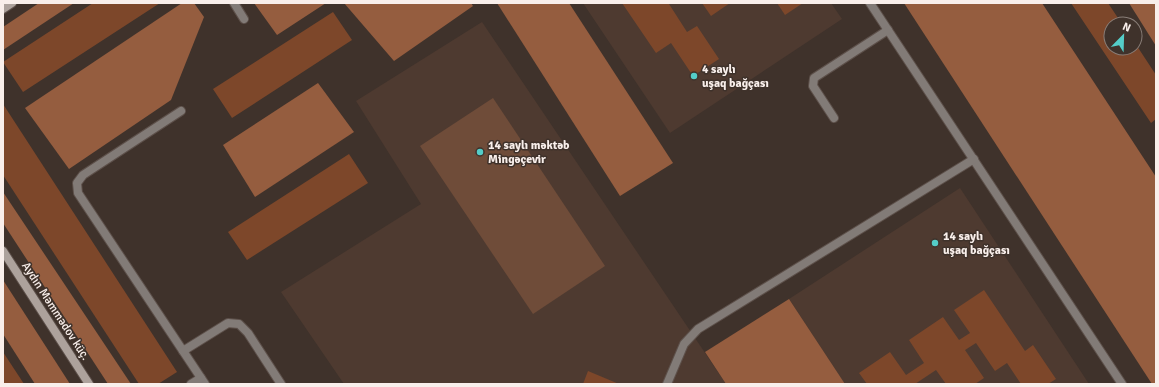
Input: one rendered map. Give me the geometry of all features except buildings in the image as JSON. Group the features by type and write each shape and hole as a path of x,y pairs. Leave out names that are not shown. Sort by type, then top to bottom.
{"street":[{"path":"3,9 12,3"},
{"name":"Aydın Məmmədov küç.","path":"3,251 89,384"}],"lane":[{"path":"234,3 244,19"},
{"path":"870,3 1122,384"},
{"path":"834,118 813,86 814,78 888,30"},
{"path":"181,111 83,175 77,183 78,193 203,381 191,384"},
{"path":"667,384 684,344 698,329 974,159"},
{"path":"183,350 228,323 239,324 248,333 281,384"}],"shaded area":[{"path":"39,3 74,3 3,50 3,27"},
{"path":"182,3 194,3 204,17 171,100 69,169 25,108"},
{"path":"254,3 326,3 277,35"},
{"path":"344,3 471,3 473,6 394,61"},
{"path":"497,3 569,3 673,163 620,196"},
{"name":"4 saylı uşaq bağçası","path":"583,3 831,3 842,19 670,133"},
{"path":"904,3 1042,3 1156,177 1156,384 1152,384"},
{"path":"1129,3 1156,3 1156,46 1143,25 1143,16 1137,16"},
{"name":"14 saylı məktəb Mingəçevir","path":"482,22 726,384 344,384 281,292 421,204 356,101"},
{"path":"318,83 354,132 255,197 223,145"},
{"path":"493,98 605,266 533,314 420,146"},
{"name":"14 saylı uşaq bağçası","path":"960,188 1089,384 845,384 789,299"},
{"path":"3,192 131,384 108,384 3,223"},
{"path":"3,280 70,384 35,384 3,334"},
{"path":"789,299 845,384 726,384 705,352"}],"place":[{"name":"4 saylı uşaq bağçası","path":"694,76"},
{"name":"14 saylı məktəb Mingəçevir","path":"480,152"},
{"name":"14 saylı uşaq bağçası","path":"935,243"}]}
